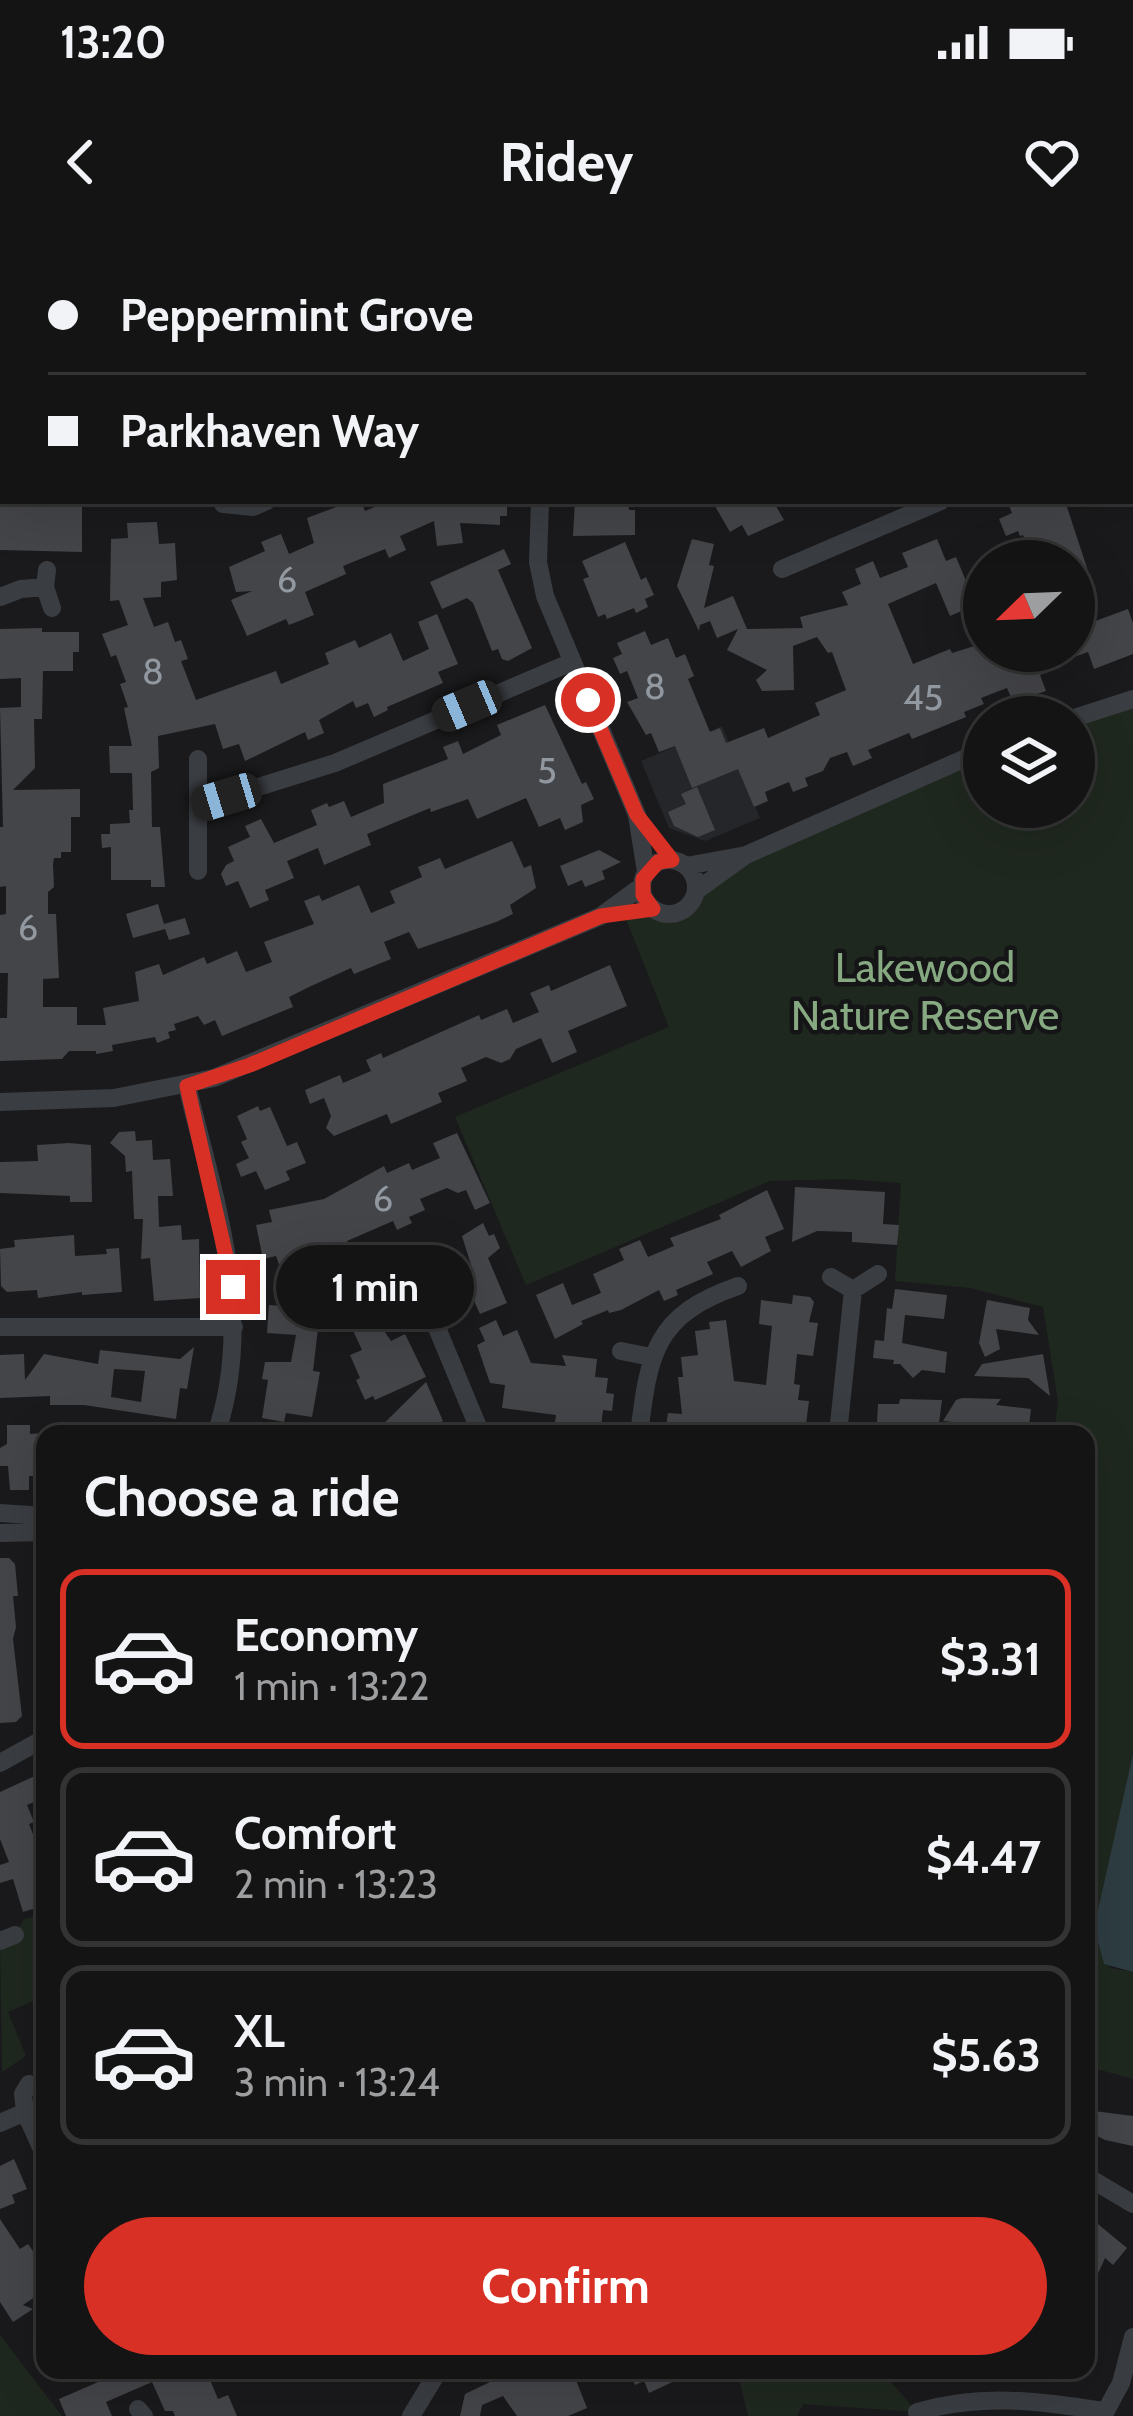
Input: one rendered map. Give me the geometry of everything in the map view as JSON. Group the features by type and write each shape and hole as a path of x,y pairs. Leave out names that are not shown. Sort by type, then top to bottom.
{"street":[{"path":"230,504 260,504"},
{"path":"540,504 541,578 637,815 644,879 653,909"},
{"path":"782,569 934,504"},
{"path":"0,597 46,579 52,608"},
{"path":"198,806 335,763 572,662"},
{"path":"1095,711 1133,699"},
{"path":"198,759 198,871"},
{"path":"696,891 746,855 963,759"},
{"path":"0,1102 100,1099 187,1086 250,1065 601,916 653,909 680,913 696,891 693,873 637,815"},
{"path":"601,916 658,862 746,855"},
{"path":"187,1086 226,1245 234,1327 218,1425"},
{"path":"415,1275 428,1252"},
{"path":"388,1263 415,1275 477,1425"},
{"path":"853,1290 878,1274"},
{"path":"830,1277 853,1290"},
{"path":"641,1425 652,1357 662,1335 717,1294 738,1286"},
{"path":"839,1425 853,1290"},
{"path":"0,1327 234,1327"},
{"path":"621,1351 652,1357"},
{"path":"0,1513 36,1515"},
{"path":"0,1533 36,1532"},
{"path":"0,1762 36,1743"},
{"path":"29,2084 23,2094 25,2112 36,2136"},
{"path":"0,2123 25,2112"},
{"path":"1095,2181 1133,2204"},
{"path":"917,2412 998,2399 1103,2413 1121,2383 1133,2337"},
{"path":"411,2416 434,2379"}],"shaded area":[{"path":"722,726 760,818 705,841 669,828 641,761"},
{"path":"1133,1754 1133,1972 1104,1964 1097,1938 1098,1910"}],"green space":[{"name":"Lakewood Nature Reserve","path":"1133,699 1133,1754 1096,1925 1110,1968 1133,1972 1133,2079 1095,2068 1095,1425 1055,1425 1058,1401 1043,1307 971,1288 895,1281 901,1183 845,1179 770,1181 526,1285 455,1117 669,1027 624,914 680,913 696,891 746,855 963,759 963,828 1095,828 1095,711"},
{"path":"36,1916 36,2000 8,2012 26,2056 2,2072 0,1941 15,1935 24,1919"},
{"path":"0,2335 62,2416 0,2416"},
{"path":"739,2379 886,2379 917,2412 803,2404 797,2416 748,2416"}],"building":[{"path":"0,504 82,504 82,552 0,550"},
{"path":"344,504 362,504 365,511 382,504 507,504 507,516 500,516 500,525 460,523 463,543 437,546 434,521 400,536 406,550 389,558 385,549 343,566 346,574 305,592 314,615 289,625 286,619 247,636 231,600 252,591 236,592 229,567 265,551 261,542 281,534 289,554 314,543 307,518"},
{"path":"575,504 628,504 629,510 635,510 635,535 573,536"},
{"path":"714,504 775,504 784,520 748,536 742,525 730,532"},
{"path":"1008,504 1066,504 1078,540 1025,540 1018,531 1006,536 999,519 1012,513"},
{"path":"157,522 159,544 175,543 177,580 161,582 161,597 143,598 154,627 168,622 175,642 181,640 188,659 181,661 196,700 276,671 281,684 329,664 325,653 355,640 359,648 391,633 403,661 429,649 418,622 437,614 458,664 438,672 443,683 374,717 368,703 356,708 353,701 319,720 324,733 308,740 305,732 245,761 239,744 223,749 215,724 158,736 159,768 151,772 152,827 160,827 165,887 151,887 151,880 111,880 111,847 102,848 101,834 110,834 110,824 130,823 129,810 133,810 132,773 110,773 109,746 132,746 120,684 126,682 102,634 128,625 119,600 110,601 111,539 128,538 127,523"},
{"path":"692,539 714,544 704,608 733,596 747,629 803,628 800,617 848,605 842,592 861,584 855,569 873,561 880,578 908,567 902,553 937,539 946,561 956,557 963,574 963,610 950,616 936,583 888,604 913,664 950,649 952,653 963,650 963,672 1048,672 1040,675 1046,691 1010,696 1007,688 986,696 963,696 963,718 868,750 872,758 853,766 847,752 830,758 823,771 805,778 808,786 793,792 789,782 765,792 768,801 754,807 738,769 692,788 675,746 659,752 627,702 638,698 627,671 620,674 613,658 622,654 617,643 645,631 651,645 668,638 676,658 685,654 694,676 688,679 710,732 720,728 726,743 764,728 768,738 820,715 815,703 846,690 832,652 817,637 793,646 794,690 762,691 756,680 767,670 727,650 738,629 717,638 710,621 700,625 699,631 677,586"},
{"path":"625,542 641,580 646,577 654,595 645,599 648,607 636,613 634,608 607,619 605,614 598,617 583,579 589,577 582,561"},
{"path":"504,549 511,564 498,570 532,648 508,661 498,649 492,651 473,603 467,598 442,609 430,582"},
{"path":"1128,609 1133,654 1095,669 1095,621"},
{"path":"42,628 42,632 79,632 79,652 73,652 73,671 43,671 42,719 34,719 35,768 13,790 80,789 80,817 71,817 71,852 54,858 54,887 48,892 48,914 56,914 59,978 43,979 43,1007 77,1007 77,1025 106,1025 103,1008 139,1001 135,972 159,964 163,975 204,957 207,964 237,951 246,972 272,962 264,942 314,924 304,901 319,895 322,901 359,885 371,913 395,903 390,891 422,877 418,867 440,858 445,869 512,841 524,868 531,865 536,888 510,905 513,914 496,922 418,949 409,932 384,942 391,959 354,974 351,968 309,987 289,997 293,1007 222,1036 215,1020 204,1025 198,1016 174,1024 170,1038 157,1043 155,1037 112,1045 113,1051 96,1054 69,1051 62,1059 0,1061 0,1018 7,1018 8,973 0,973 0,915 6,914 6,886 0,887 0,708 21,707 21,678 0,679 0,629"},
{"path":"545,705 582,784 586,782 594,799 581,805 583,822 565,830 560,818 539,827 526,798 477,819 468,799 431,812 430,808 367,834 371,845 324,865 318,848 287,861 294,878 265,890 269,900 250,908 238,881 226,886 221,874 234,861 228,847 250,837 245,826 261,819 274,843 317,825 311,810 327,803 329,807 344,801 351,817 384,803 383,784 448,759 443,747 458,741 463,754 501,735 497,725"},
{"path":"697,787 715,830 698,837 674,826 668,812 686,804 681,794"},
{"path":"599,850 621,862 602,871 605,879 585,887 582,880 568,886 560,866"},
{"path":"158,904 164,924 185,918 190,934 169,940 165,929 133,938 126,914"},
{"path":"610,965 627,1006 568,1031 577,1052 552,1063 541,1038 516,1049 501,1063 486,1057 461,1068 467,1081 438,1093 442,1102 391,1124 387,1114 334,1136 326,1128 331,1116 324,1098 310,1104 305,1090 340,1075 343,1083 371,1071 366,1060 381,1053 383,1058 479,1015 481,1020 507,1009 513,1023 539,1012 530,993 549,985 551,991"},
{"path":"258,1106 260,1111 270,1107 287,1146 297,1142 306,1163 286,1171 290,1180 265,1190 256,1171 241,1177 236,1164 249,1158 237,1116"},
{"path":"135,1131 136,1141 152,1140 153,1160 170,1159 173,1196 158,1196 159,1227 181,1225 182,1240 199,1239 200,1298 154,1301 150,1258 141,1259 143,1219 134,1219 132,1171 126,1172 125,1156 110,1143 119,1132"},
{"path":"457,1133 490,1203 475,1210 466,1190 458,1193 447,1188 420,1199 425,1210 409,1217 412,1223 397,1230 393,1221 347,1241 351,1250 300,1261 297,1269 282,1272 276,1256 263,1259 256,1225 272,1222 269,1210 324,1199 384,1166 387,1173 409,1163 412,1170 440,1158 433,1143"},
{"path":"37,1145 91,1145 92,1202 70,1202 70,1196 0,1193 0,1162 38,1161"},
{"path":"795,1187 885,1192 883,1224 899,1225 897,1245 852,1242 852,1232 817,1231 792,1242"},
{"path":"767,1190 784,1229 765,1237 771,1251 741,1267 732,1251 707,1262 713,1274 676,1290 678,1295 664,1301 659,1290 621,1310 581,1321 583,1324 555,1339 536,1295 563,1283 572,1305 601,1293 593,1274 624,1260 619,1249 640,1240 648,1257 674,1246 670,1238 721,1219 719,1215"},
{"path":"483,1223 500,1248 488,1258 507,1303 480,1314 467,1285 476,1281 462,1236"},
{"path":"74,1235 75,1256 107,1254 106,1249 119,1248 122,1292 38,1298 37,1290 7,1292 1,1286 0,1249 15,1247 14,1240"},
{"path":"367,1281 375,1300 390,1293 397,1309 376,1319 391,1341 405,1334 426,1377 375,1400 373,1396 365,1400 356,1380 360,1378 350,1355 362,1350 350,1324 338,1327 331,1313 345,1307 339,1293"},
{"path":"895,1289 947,1295 944,1319 905,1315 902,1343 947,1352 945,1373 922,1370 913,1378 894,1360 873,1358 875,1340 884,1341 887,1308 892,1309"},
{"path":"793,1295 810,1297 814,1302 809,1322 818,1323 813,1356 797,1354 794,1384 800,1385 798,1400 809,1401 806,1425 666,1425 668,1413 682,1414 681,1357 698,1355 695,1331 710,1329 709,1322 726,1320 734,1381 766,1385 772,1326 759,1324 761,1300 792,1304"},
{"path":"987,1300 1030,1308 1028,1320 1039,1335 996,1329 1000,1349 985,1357 979,1343"},
{"path":"269,1305 285,1306 285,1318 319,1320 313,1371 320,1372 312,1417 286,1413 284,1422 262,1418 268,1380 262,1379 265,1362 291,1362 296,1335 267,1333"},
{"path":"496,1320 503,1336 517,1330 531,1363 566,1366 562,1355 597,1359 595,1377 608,1378 606,1393 614,1394 612,1411 603,1410 601,1425 583,1425 555,1422 556,1415 502,1408 505,1385 490,1383 477,1345 485,1341 479,1328"},
{"path":"194,1347 187,1389 180,1388 176,1419 84,1405 50,1405 50,1396 0,1398 0,1355 24,1354 25,1380 44,1354 98,1364 100,1350 180,1359","holes":["114,1369 145,1371 141,1402 111,1397"]},
{"path":"1043,1354 1050,1396 1028,1378 974,1376 982,1364"},
{"path":"426,1382 443,1421 382,1425"},
{"path":"900,1399 942,1400 939,1423 877,1422 878,1404 899,1404"},
{"path":"1001,1399 996,1405 1031,1409 1029,1425 943,1421 956,1400"},
{"path":"7,1425 30,1425 30,1434 36,1434 36,1476 29,1476 29,1490 10,1490 8,1466 0,1466 0,1448 7,1444"},
{"path":"0,1558 15,1564 18,1596 13,1596 13,1639 22,1716 16,1722 0,1723"},
{"path":"36,1775 36,1801 27,1805 36,1842 36,1908 23,1912 13,1879 0,1883 0,1865 9,1862 0,1839 0,1792"},
{"path":"1095,2111 1133,2116 1133,2146 1095,2135"},
{"path":"14,2159 27,2189 12,2195 15,2203 0,2209 0,2166"},
{"path":"0,2219 20,2249 28,2244 36,2256 36,2296 23,2305 33,2309 13,2322 0,2302"},
{"path":"1095,2222 1127,2248 1113,2265 1105,2258 1095,2280"},
{"path":"105,2379 210,2379 218,2399 228,2395 237,2416 175,2416 165,2411 152,2382 106,2402 112,2416 66,2416 59,2399"},
{"path":"496,2379 576,2379 587,2408 568,2416 517,2416 503,2396 482,2405 480,2416 460,2416 465,2394"},
{"path":"632,2379 679,2379 649,2393 644,2381 635,2385"}],"route":[{"path":"233,1287 187,1086 250,1065 601,916 653,909 643,895 643,879 658,862 672,860 637,815 588,700"}]}
